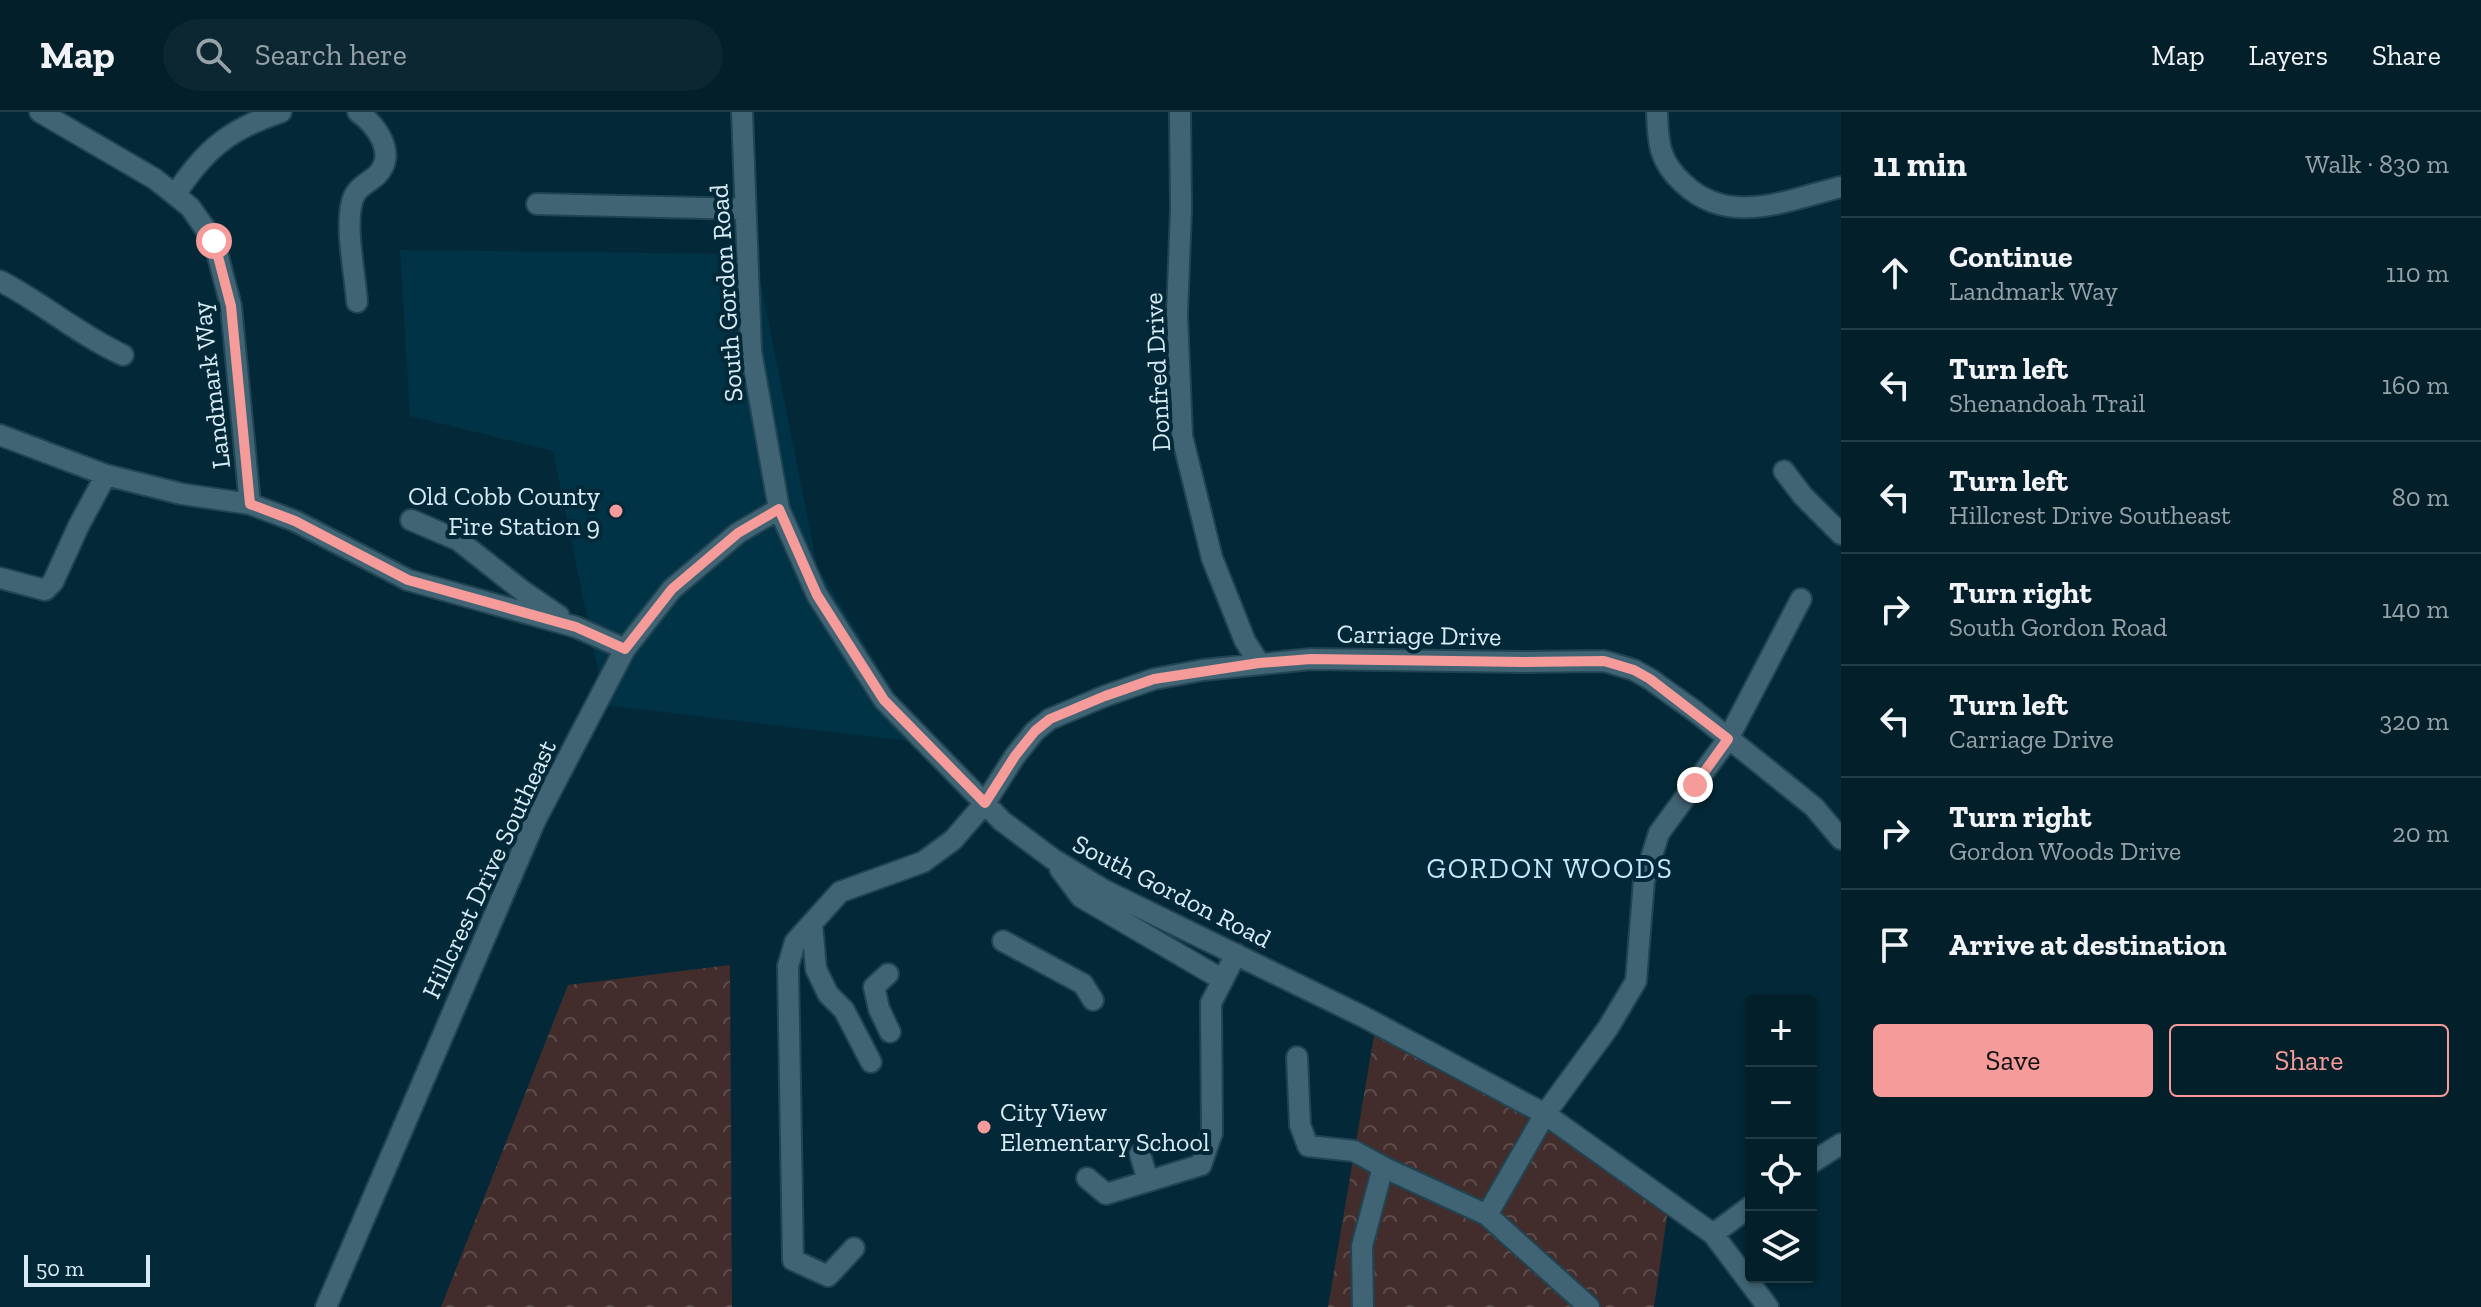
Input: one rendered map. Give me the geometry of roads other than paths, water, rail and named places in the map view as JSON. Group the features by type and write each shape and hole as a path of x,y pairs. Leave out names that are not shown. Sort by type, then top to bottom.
{"street":[{"name":"Landmark Way","path":"40,112 155,179 190,207 214,241 231,306 250,504"},
{"path":"175,195 192,169 226,138 247,124 281,112"},
{"path":"357,302 350,218 352,199 358,189 381,169 384,147 376,127 358,112"},
{"name":"South Gordon Road","path":"742,112 751,351 779,509 817,595 884,700 1002,821 1053,859 1104,890 1364,1017 1545,1114 1713,1234 1768,1307"},
{"name":"Donfred Drive","path":"1180,112 1181,210 1177,315 1182,436 1212,558 1245,641 1259,663"},
{"path":"1657,112 1661,155 1673,175 1695,194 1714,204 1732,209 1763,206 1841,187"},
{"path":"537,204 745,209"},
{"path":"0,281 39,302 91,340 123,355"},
{"path":"0,435 106,475 182,494 250,504 295,521 408,580 576,627 625,649"},
{"path":"1784,471 1803,496 1841,534"},
{"path":"0,578 45,590 53,582 106,475"},
{"name":"Hillcrest Drive Southeast","path":"326,1307 535,821 625,649 672,589 738,533 779,509"},
{"path":"411,520 458,540 524,592 576,627"},
{"path":"1487,1215 1545,1114 1608,1028 1636,981 1644,881 1659,833 1728,739 1801,599"},
{"name":"Carriage Drive","path":"854,1248 828,1276 793,1260 788,966 795,942 840,892 923,862 953,840 985,803 1035,731 1050,719 1105,696 1154,679 1259,663 1311,659 1604,661 1634,670 1650,679 1814,807 1841,839"},
{"path":"1053,859 1081,897 1223,980"},
{"path":"812,924 816,969 828,994 844,1010 871,1062"},
{"path":"1003,941 1083,984 1093,1000"},
{"path":"1087,1178 1106,1194 1201,1165 1212,1133 1211,1003 1236,954"},
{"path":"888,974 874,987 879,1009 890,1032"},
{"path":"1297,1057 1300,1125 1308,1146 1354,1151 1487,1215 1589,1307"},
{"path":"1817,1159 1841,1144"},
{"path":"1140,1154 1148,1181"},
{"path":"1363,1307 1362,1246 1383,1167"},
{"path":"1713,1234 1745,1210"}],"place":[{"name":"Old Cobb County Fire Station 9","path":"616,511"},
{"name":"City View Elementary School","path":"984,1127"}],"district":[{"name":"GORDON WOODS","path":"1550,868"}]}
